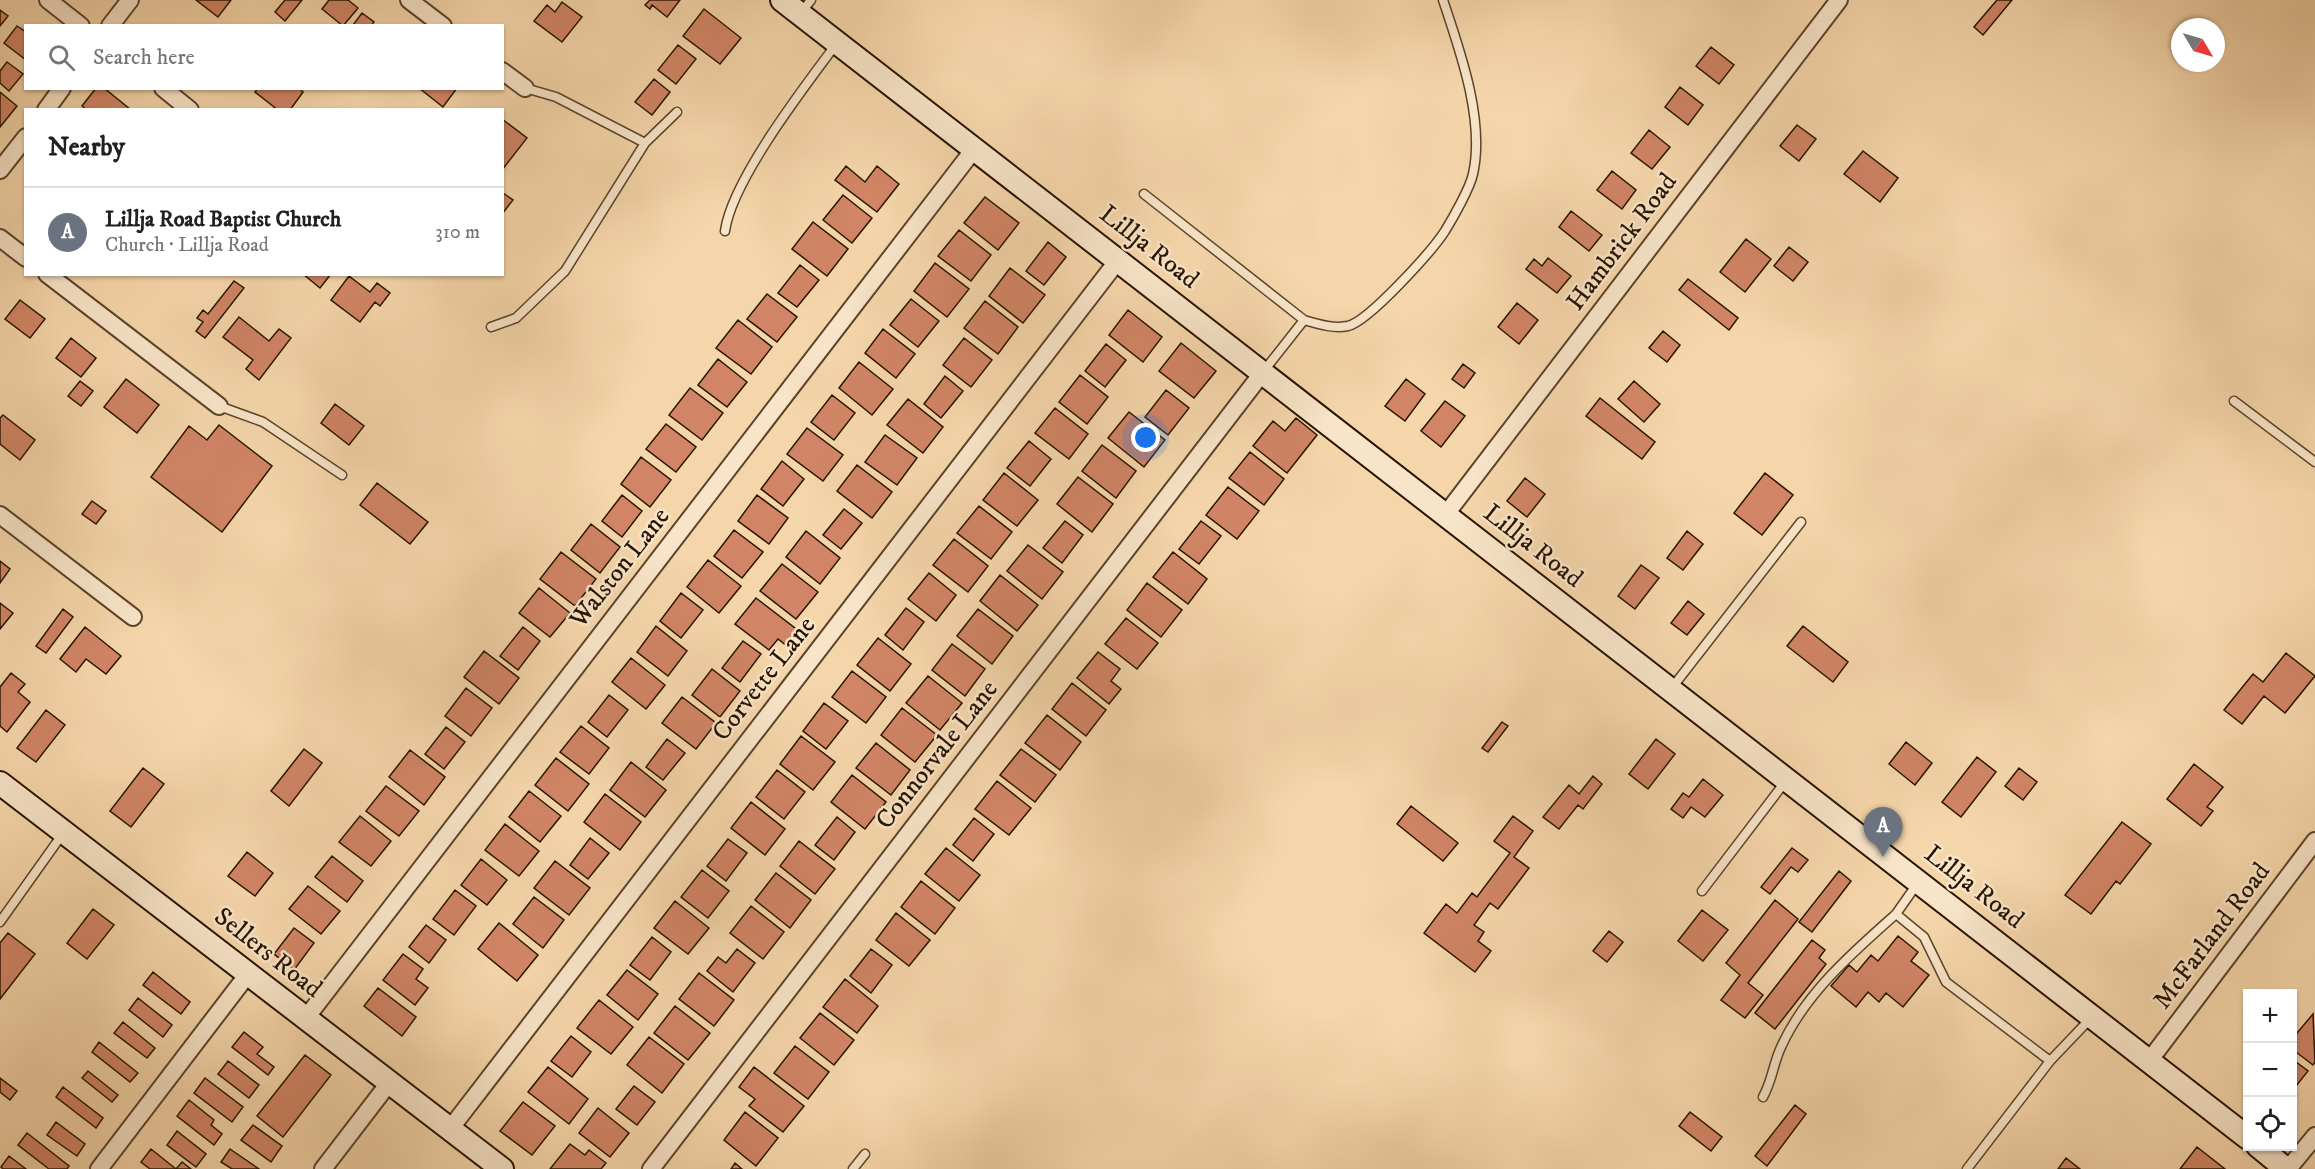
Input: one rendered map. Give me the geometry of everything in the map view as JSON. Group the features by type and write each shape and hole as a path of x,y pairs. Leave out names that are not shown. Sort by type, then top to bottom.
{"street":[{"path":"48,0 78,24"},
{"path":"112,24 130,0"},
{"path":"409,0 440,24"},
{"name":"Lillja Road","path":"782,0 806,7 837,42 2243,1135"},
{"name":"Hambrick Road","path":"1446,514 1839,0"},
{"path":"504,72 525,88"},
{"path":"47,108 61,90"},
{"path":"165,90 188,108"},
{"path":"0,170 24,139"},
{"name":"Walston Lane","path":"306,1018 975,148"},
{"path":"0,238 24,256"},
{"name":"Corvette Lane","path":"450,1129 1119,259"},
{"path":"50,276 219,406"},
{"name":"Connorvale Lane","path":"651,1169 1263,372"},
{"path":"0,515 133,616"},
{"name":"Sellers Road","path":"0,783 502,1169"},
{"name":"McFarland Road","path":"2149,1061 2315,841"},
{"path":"99,1169 248,974"},
{"path":"323,1169 389,1083"},
{"path":"2265,1151 2288,1169 2315,1136"}],"lane":[{"path":"1144,194 1304,320 1327,327 1349,326 1370,315 1444,232 1473,175 1476,142 1468,84 1443,0"},
{"path":"725,231 727,213 759,156 837,42"},
{"path":"525,88 556,97 645,143"},
{"path":"491,327 516,318 565,271 645,143 677,112"},
{"path":"1263,372 1304,320"},
{"path":"2234,401 2315,462"},
{"path":"219,406 263,422 342,475"},
{"path":"1671,689 1800,522"},
{"path":"1702,891 1787,779"},
{"path":"0,922 64,832"},
{"path":"1763,1096 1772,1081 1781,1047 1796,1020 1856,949 1896,914 1919,881"},
{"path":"1896,914 1924,937 1946,982 2050,1061"},
{"path":"1967,1169 2050,1061 2093,1016"},
{"path":"853,1169 865,1154"}],"building":[{"path":"196,0 231,0 218,17"},
{"path":"285,0 302,0 285,21 275,12"},
{"path":"329,0 348,0 358,8 345,24 341,24 322,9"},
{"path":"650,0 680,0 667,17 652,5 650,9 645,5"},
{"path":"1997,0 2012,0 1983,35 1974,27"},
{"path":"562,2 582,17 562,42 534,21 547,5 555,12"},
{"path":"704,9 741,38 720,64 683,36"},
{"path":"0,10 8,16 0,26"},
{"path":"362,13 374,22 372,24 354,24"},
{"path":"17,26 24,31 24,58 4,43"},
{"path":"678,45 696,59 676,84 658,70"},
{"path":"1711,47 1734,65 1719,84 1696,66"},
{"path":"7,62 23,74 9,91 0,83 0,71"},
{"path":"654,79 670,92 652,115 635,102"},
{"path":"1680,87 1703,105 1688,125 1665,107"},
{"path":"94,90 106,90 129,108 84,108 82,106"},
{"path":"256,90 301,90 303,92 291,108 275,108 255,92"},
{"path":"422,90 456,90 443,107"},
{"path":"0,92 17,106 0,127"},
{"path":"504,121 527,138 504,167"},
{"path":"1797,125 1816,139 1799,161 1780,146"},
{"path":"1649,130 1670,147 1652,169 1631,153"},
{"path":"1863,151 1898,178 1880,202 1844,174"},
{"path":"846,166 865,182 877,166 899,184 877,212 835,180"},
{"path":"1612,171 1636,190 1622,209 1597,190"},
{"path":"504,194 513,200 504,211"},
{"path":"843,195 872,218 852,243 823,220"},
{"path":"985,197 1019,223 998,250 964,223"},
{"path":"1571,211 1602,235 1589,251 1559,227"},
{"path":"813,222 848,249 827,276 792,249"},
{"path":"959,230 991,255 971,281 938,256"},
{"path":"1746,239 1771,259 1745,292 1720,272"},
{"path":"1048,242 1066,257 1044,285 1026,271"},
{"path":"1789,247 1808,262 1793,281 1774,266"},
{"path":"1548,258 1571,276 1557,293 1526,269 1534,259 1542,266"},
{"path":"935,263 969,289 947,317 914,291"},
{"path":"800,265 819,280 797,307 778,293"},
{"path":"1010,268 1045,295 1023,323 989,296"},
{"path":"305,276 329,276 320,288"},
{"path":"349,276 370,292 377,283 390,293 380,306 375,302 360,322 331,300"},
{"path":"1688,279 1738,318 1729,330 1679,290"},
{"path":"234,281 244,288 205,338 196,331 203,322 197,318 203,310 208,314"},
{"path":"767,294 797,317 777,342 747,319"},
{"path":"911,299 939,321 918,347 890,325"},
{"path":"20,300 45,319 30,338 5,319"},
{"path":"985,301 1018,327 998,354 964,328"},
{"path":"1517,303 1538,320 1519,344 1498,327"},
{"path":"1128,310 1162,337 1143,362 1109,335"},
{"path":"239,317 269,341 279,329 291,338 259,380 246,369 253,360 223,337"},
{"path":"738,320 772,347 751,374 716,348"},
{"path":"883,329 915,354 896,378 865,353"},
{"path":"1663,331 1680,345 1667,362 1649,348"},
{"path":"71,338 96,358 81,377 56,358"},
{"path":"964,338 992,360 971,387 943,365"},
{"path":"1181,343 1216,371 1194,398 1159,371"},
{"path":"1106,344 1126,360 1105,387 1085,371"},
{"path":"718,359 747,382 727,407 698,385"},
{"path":"859,362 893,389 872,415 839,388"},
{"path":"1463,364 1475,373 1464,388 1452,379"},
{"path":"1080,375 1108,397 1087,424 1059,402"},
{"path":"945,376 963,391 941,418 924,404"},
{"path":"126,379 159,405 137,433 104,407"},
{"path":"1406,379 1425,394 1405,421 1385,406"},
{"path":"80,381 93,391 81,406 68,396"},
{"path":"1634,381 1660,404 1644,422 1618,399"},
{"path":"690,388 723,413 702,440 669,415"},
{"path":"1166,390 1189,408 1168,435 1145,417"},
{"path":"832,395 855,413 834,440 811,422"},
{"path":"1600,398 1655,442 1642,459 1586,416"},
{"path":"908,399 943,427 923,453 887,425"},
{"path":"1445,401 1465,416 1441,447 1421,431"},
{"path":"335,404 364,426 349,445 321,423"},
{"path":"1055,408 1088,434 1069,459 1035,433"},
{"path":"1129,412 1165,440 1144,467 1108,438"},
{"path":"3,415 35,440 20,460 0,444 0,418"},
{"path":"1296,418 1317,435 1287,473 1253,446 1273,421 1285,431"},
{"path":"666,424 696,447 676,472 646,449"},
{"path":"219,425 272,466 222,532 151,477 189,426 207,440"},
{"path":"807,428 843,455 823,481 787,454"},
{"path":"885,435 917,458 897,485 865,462"},
{"path":"1029,441 1051,459 1030,486 1007,468"},
{"path":"1102,445 1136,471 1116,498 1082,471"},
{"path":"1250,452 1284,479 1264,505 1229,478"},
{"path":"641,457 671,480 650,507 621,484"},
{"path":"782,461 804,479 783,506 761,489"},
{"path":"857,465 892,492 872,518 837,491"},
{"path":"1004,473 1038,500 1017,526 983,500"},
{"path":"1765,473 1793,495 1762,535 1734,513"},
{"path":"1078,477 1113,504 1092,532 1057,504"},
{"path":"1525,478 1545,494 1527,517 1507,501"},
{"path":"377,483 428,522 410,544 360,505"},
{"path":"1228,487 1259,511 1237,539 1206,515"},
{"path":"622,495 642,511 622,537 602,521"},
{"path":"757,495 788,518 769,544 738,521"},
{"path":"92,501 106,511 96,524 82,514"},
{"path":"979,506 1012,532 991,559 957,533"},
{"path":"844,509 862,523 841,549 823,535"},
{"path":"1065,521 1083,535 1062,563 1043,548"},
{"path":"1201,521 1221,536 1199,564 1179,549"},
{"path":"591,524 620,547 600,573 571,550"},
{"path":"734,530 763,552 742,578 714,556"},
{"path":"806,531 840,558 820,584 786,557"},
{"path":"1687,531 1703,544 1683,570 1667,558"},
{"path":"954,539 988,566 968,592 933,565"},
{"path":"1028,545 1063,572 1042,599 1007,571"},
{"path":"561,552 596,579 575,606 540,579"},
{"path":"1173,552 1207,579 1188,604 1153,577"},
{"path":"708,560 741,586 719,613 687,587"},
{"path":"0,561 10,569 0,583"},
{"path":"782,564 818,592 796,619 760,591"},
{"path":"1641,565 1659,578 1635,609 1618,596"},
{"path":"929,573 956,595 936,621 908,599"},
{"path":"1000,575 1038,605 1017,631 980,601"},
{"path":"1147,583 1182,610 1161,637 1127,610"},
{"path":"539,588 570,613 550,637 519,613"},
{"path":"681,593 703,610 681,638 660,621"},
{"path":"756,598 804,635 792,650 778,639 769,650 735,624"},
{"path":"1688,601 1704,614 1687,635 1671,623"},
{"path":"0,603 13,613 0,629"},
{"path":"906,608 924,622 903,650 885,635"},
{"path":"63,609 73,617 46,653 36,646"},
{"path":"978,609 1013,636 992,664 957,636"},
{"path":"1126,618 1158,643 1137,669 1105,644"},
{"path":"656,626 687,651 668,676 637,652"},
{"path":"1803,626 1848,662 1833,682 1787,646"},
{"path":"85,627 121,656 106,674 86,659 76,672 60,659"},
{"path":"523,627 540,641 518,670 500,656"},
{"path":"878,638 911,664 890,691 857,665"},
{"path":"743,641 761,654 740,682 722,668"},
{"path":"952,644 985,669 965,696 932,670"},
{"path":"484,651 519,678 499,704 464,677"},
{"path":"1098,652 1120,669 1111,681 1121,689 1109,704 1077,678"},
{"path":"2286,653 2315,676 2285,713 2264,696 2242,724 2224,710 2253,674 2263,682"},
{"path":"631,658 665,685 646,709 612,682"},
{"path":"712,669 740,691 720,717 692,695"},
{"path":"852,671 886,697 866,723 832,697"},
{"path":"11,673 25,684 18,692 30,702 7,732 0,726 0,687"},
{"path":"928,676 962,703 940,730 906,703"},
{"path":"1072,683 1106,710 1086,736 1052,709"},
{"path":"466,688 492,708 471,736 445,716"},
{"path":"609,695 628,710 607,737 588,722"},
{"path":"682,697 716,723 696,749 662,723"},
{"path":"824,703 848,721 826,749 803,731"},
{"path":"902,708 937,735 915,762 881,735"},
{"path":"46,710 65,725 36,762 17,748"},
{"path":"1047,715 1081,742 1060,770 1025,743"},
{"path":"1502,722 1508,726 1488,752 1482,748"},
{"path":"581,726 609,748 589,774 560,752"},
{"path":"446,727 465,742 444,769 425,754"},
{"path":"801,736 835,762 813,790 780,764"},
{"path":"667,739 685,753 663,780 646,767"},
{"path":"1656,739 1675,754 1648,789 1629,774"},
{"path":"1906,742 1932,763 1915,785 1889,764"},
{"path":"876,743 910,770 891,795 856,768"},
{"path":"304,749 322,763 289,806 271,791"},
{"path":"1021,749 1056,775 1035,802 1000,775"},
{"path":"410,750 445,777 424,805 389,777"},
{"path":"1977,757 1996,772 1961,817 1942,802"},
{"path":"556,758 589,784 568,811 535,785"},
{"path":"631,762 666,790 645,817 610,790"},
{"path":"2194,764 2223,787 2207,807 2213,811 2201,826 2167,799"},
{"path":"143,768 164,784 131,827 110,811"},
{"path":"2019,768 2037,782 2023,800 2005,786"},
{"path":"777,770 805,792 784,819 756,797"},
{"path":"852,775 886,802 865,829 831,802"},
{"path":"1593,776 1602,784 1583,809 1578,805 1559,829 1543,817 1569,785 1579,794"},
{"path":"1703,779 1723,795 1705,817 1691,807 1683,818 1671,809 1683,793 1689,797"},
{"path":"997,781 1031,808 1009,835 975,809"},
{"path":"386,786 419,811 399,836 366,811"},
{"path":"529,791 561,816 540,842 509,817"},
{"path":"605,794 641,822 620,850 584,822"},
{"path":"751,802 785,829 765,855 731,828"},
{"path":"1411,806 1458,843 1443,861 1397,824"},
{"path":"360,816 391,841 371,866 339,842"},
{"path":"1513,816 1533,831 1514,857 1529,868 1498,909 1490,903 1474,925 1484,932 1478,941 1491,951 1475,972 1424,933 1446,904 1457,913 1472,893 1477,897 1510,853 1494,841"},
{"path":"837,817 855,832 834,860 815,845"},
{"path":"974,818 994,834 973,861 953,845"},
{"path":"2122,822 2151,844 2120,884 2116,881 2091,914 2065,895"},
{"path":"505,824 539,851 519,876 485,850"},
{"path":"590,838 609,853 588,879 570,865"},
{"path":"728,839 747,853 726,881 707,866"},
{"path":"799,841 835,869 815,894 780,866"},
{"path":"946,848 980,875 959,901 925,874"},
{"path":"1792,848 1808,860 1798,872 1791,867 1770,894 1761,887"},
{"path":"247,852 273,873 255,896 228,876"},
{"path":"332,856 363,881 347,902 315,877"},
{"path":"481,859 507,880 487,905 461,885"},
{"path":"555,861 590,888 569,915 534,888"},
{"path":"702,870 729,891 708,918 681,897"},
{"path":"1839,871 1851,881 1812,932 1799,922"},
{"path":"776,873 811,900 790,928 755,900"},
{"path":"921,881 955,908 935,934 901,907"},
{"path":"308,886 340,911 321,934 289,909"},
{"path":"455,890 476,906 454,935 433,919"},
{"path":"534,897 564,920 543,948 513,924"},
{"path":"1775,900 1798,919 1748,983 1763,995 1745,1018 1721,1000 1740,975 1726,963"},
{"path":"675,901 709,928 688,954 654,928"},
{"path":"751,906 784,932 763,959 730,933"},
{"path":"93,909 114,925 87,959 67,943"},
{"path":"1702,910 1728,930 1703,961 1678,941"},
{"path":"896,913 930,940 909,966 876,940"},
{"path":"499,923 538,955 517,981 478,949"},
{"path":"426,925 446,940 429,963 409,947"},
{"path":"294,928 314,943 294,970 274,954"},
{"path":"1609,931 1623,942 1607,962 1593,951"},
{"path":"8,933 35,954 0,999 0,943"},
{"path":"1898,936 1918,952 1911,961 1929,975 1903,1007 1886,993 1879,1002 1868,992 1856,1007 1831,986 1849,965 1857,972 1871,955 1878,961"},
{"path":"652,937 671,952 650,980 630,965"},
{"path":"1812,940 1825,950 1819,958 1826,964 1775,1029 1755,1013"},
{"path":"737,949 755,963 733,992 707,971 718,957 726,963"},
{"path":"871,949 892,965 871,993 850,976"},
{"path":"403,954 423,969 416,979 428,988 415,1005 383,980"},
{"path":"627,970 658,994 638,1020 607,995"},
{"path":"153,972 190,1002 181,1014 143,985"},
{"path":"699,973 734,1000 714,1026 679,999"},
{"path":"845,979 878,1006 857,1033 823,1007"},
{"path":"378,988 416,1017 402,1036 364,1006"},
{"path":"138,998 172,1025 163,1037 129,1010"},
{"path":"599,1000 633,1027 611,1054 577,1028"},
{"path":"675,1006 710,1033 688,1060 654,1033"},
{"path":"820,1013 854,1040 834,1065 800,1038"},
{"path":"2313,1014 2315,1062 2313,1065 2297,1053 2297,1033"},
{"path":"123,1022 155,1048 147,1058 114,1033"},
{"path":"244,1032 263,1047 257,1054 274,1067 268,1075 232,1047"},
{"path":"571,1036 591,1052 572,1077 551,1061"},
{"path":"649,1037 684,1064 662,1093 627,1065"},
{"path":"99,1042 138,1073 130,1082 92,1052"},
{"path":"795,1046 829,1072 808,1099 774,1073"},
{"path":"305,1055 331,1075 283,1137 257,1116"},
{"path":"228,1061 259,1085 249,1098 218,1074"},
{"path":"2297,1063 2308,1071 2297,1085"},
{"path":"548,1067 588,1099 569,1124 528,1092"},
{"path":"754,1067 804,1106 783,1132 749,1106 755,1099 739,1087"},
{"path":"88,1071 118,1095 112,1102 82,1078"},
{"path":"0,1078 17,1091 10,1100 0,1092"},
{"path":"205,1078 243,1107 232,1122 194,1093"},
{"path":"634,1086 655,1102 637,1125 616,1109"},
{"path":"63,1087 103,1118 96,1128 56,1097"},
{"path":"189,1100 214,1120 211,1125 222,1134 214,1145 177,1116"},
{"path":"523,1102 555,1126 532,1155 500,1131"},
{"path":"1795,1105 1806,1114 1767,1166 1755,1156"},
{"path":"598,1108 629,1133 610,1157 579,1133"},
{"path":"745,1112 778,1138 756,1166 724,1140"},
{"path":"1690,1112 1722,1137 1711,1151 1679,1126"},
{"path":"56,1122 85,1144 77,1156 47,1135"},
{"path":"253,1125 282,1146 271,1162 241,1140"},
{"path":"177,1131 206,1154 196,1167 167,1145"},
{"path":"27,1133 69,1166 67,1169 49,1169 18,1145"},
{"path":"570,1144 585,1155 589,1150 606,1163 601,1169 550,1169"},
{"path":"2197,1147 2225,1169 2180,1169"},
{"path":"151,1149 176,1169 150,1169 141,1162"},
{"path":"230,1149 259,1169 232,1169 221,1162"},
{"path":"9,1156 26,1169 3,1169 1,1167"},
{"path":"2066,1158 2080,1169 2058,1169"},
{"path":"182,1162 191,1169 176,1169"},
{"path":"735,1163 742,1169 731,1169"}],"place":[{"name":"Lillja Road Baptist Church","path":"1883,857"}]}
